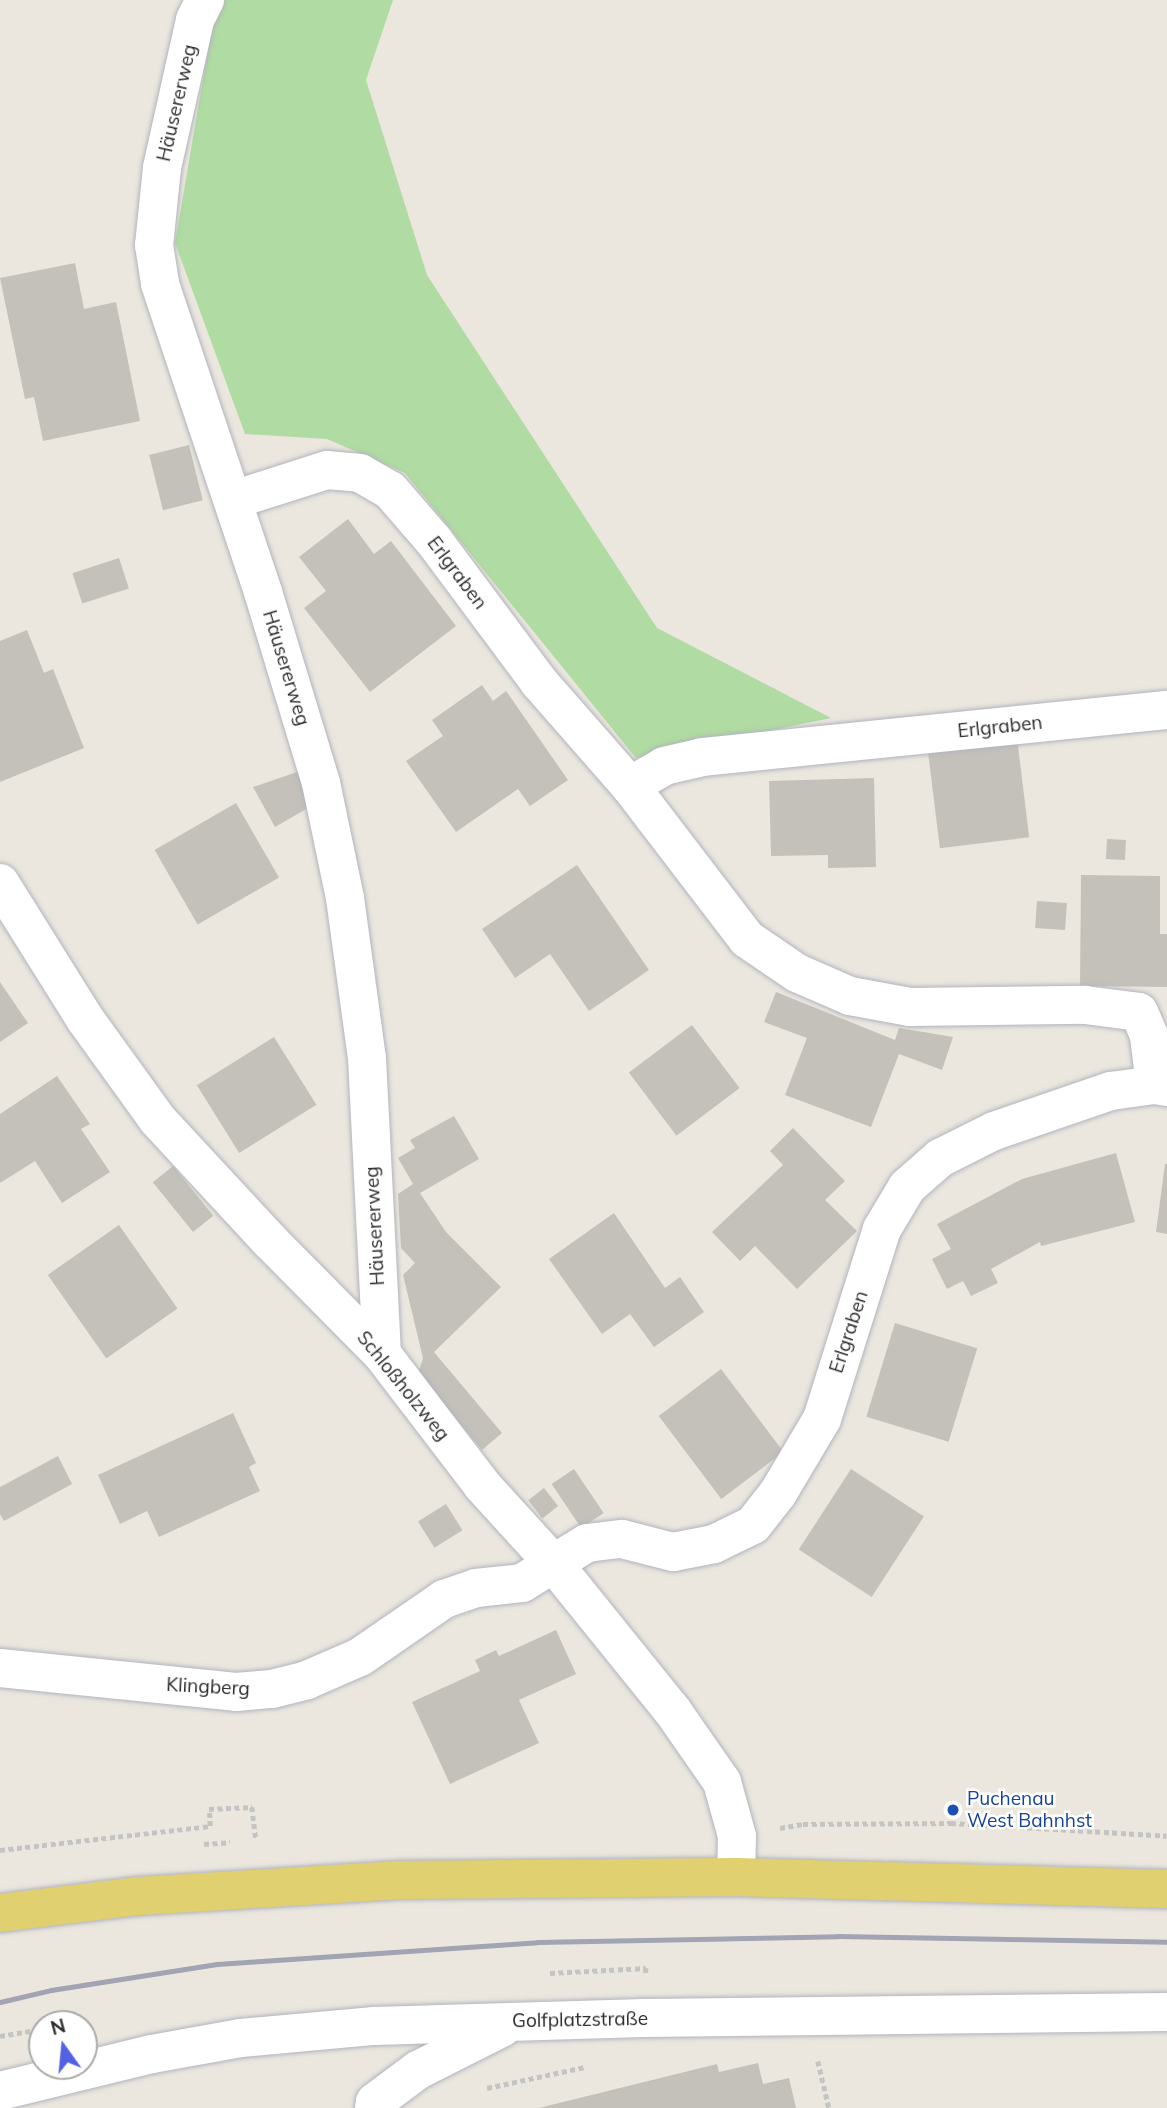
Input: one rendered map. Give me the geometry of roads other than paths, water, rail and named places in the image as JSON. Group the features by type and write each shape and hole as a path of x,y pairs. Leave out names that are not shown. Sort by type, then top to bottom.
{"main road":[{"path":"0,1913 139,1896 401,1880 736,1877 1167,1889"}],"street":[{"name":"Häusererweg","path":"205,0 195,20 162,169 154,245 160,284 233,500 321,783 345,898 366,1058 382,1353"},
{"name":"Erlgraben","path":"233,500 327,470 360,473 390,490 434,541 539,682 630,786 747,939 797,973 850,996 910,1007 1085,1005 1139,1013 1149,1036 1161,1086 1111,1091 994,1131 940,1158 907,1187 882,1229 822,1419 778,1493 753,1525 713,1544 673,1552 622,1539 587,1543 554,1564"},
{"name":"Erlgraben","path":"630,786 664,766 703,757 1167,710"},
{"name":"Schloßholzweg","path":"0,883 85,1019 157,1119 269,1240 382,1353 482,1485 554,1564 672,1710 722,1782 737,1836 736,1877"},
{"name":"Klingberg","path":"0,1668 236,1692 272,1689 307,1680 360,1657 444,1599 476,1588 522,1583 554,1564"},
{"name":"Golfplatzstraße","path":"0,2091 152,2054 241,2038 374,2025 1167,2012"},
{"path":"374,2108 375,2102 418,2070 514,2021"}],"railway":[{"path":"0,2002 51,1990 217,1964 537,1942 838,1936 1167,1942"}],"place":[{"name":"Puchenau West Bahnhst","path":"953,1810"}]}
